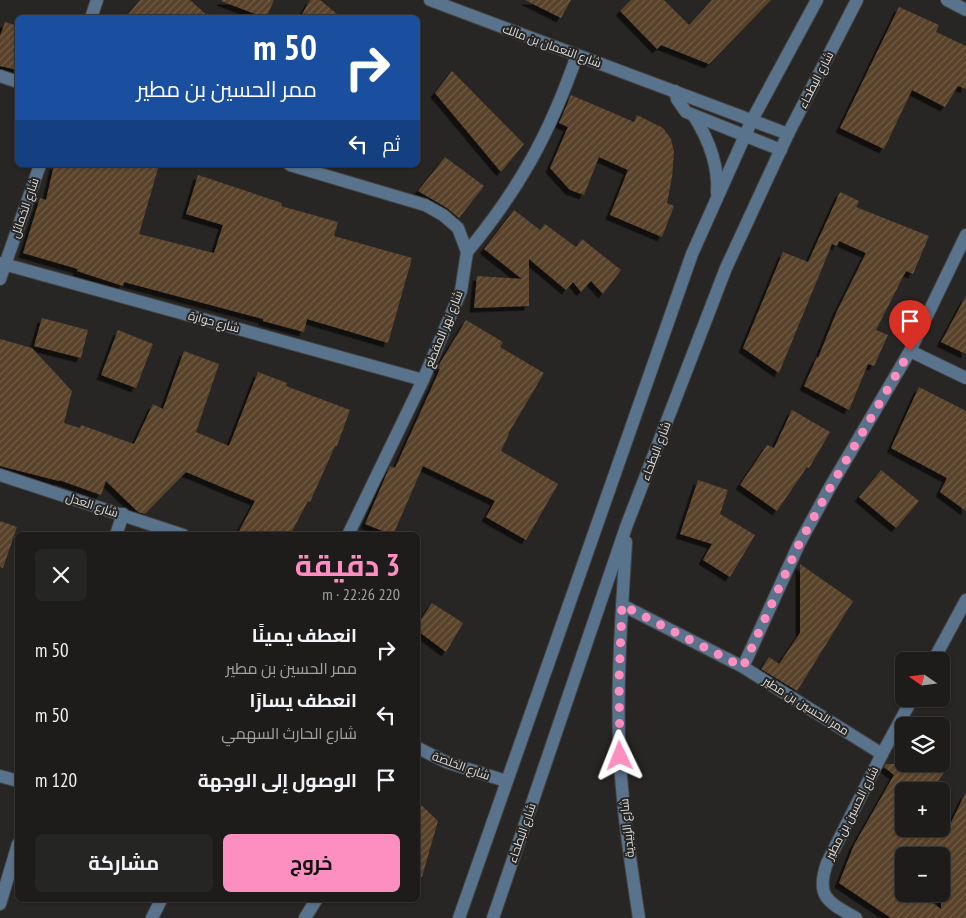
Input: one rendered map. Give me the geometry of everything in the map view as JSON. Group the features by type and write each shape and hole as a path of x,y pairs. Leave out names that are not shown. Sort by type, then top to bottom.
{"street":[{"path":"92,15 97,0"},
{"name":"شارع النعمان بن مالك","path":"430,0 788,134"},
{"path":"459,918 692,254 752,120 817,0"},
{"name":"شارع البطحاء","path":"493,918 626,527 726,268 780,150 857,0"},
{"path":"947,0 966,10"},
{"path":"467,252 491,223 533,160 557,108 577,54"},
{"path":"0,76 15,81"},
{"path":"675,91 680,106 686,112 780,150"},
{"path":"694,116 705,135 713,156 717,185 716,200"},
{"name":"شارع الخمائل","path":"0,279 3,264 39,167"},
{"name":"شارع نهر المقطع","path":"297,167 425,205 444,215 458,228 467,252 461,291 423,380 349,532"},
{"path":"743,667 799,544 910,351 966,235"},
{"name":"شارع حوارة","path":"3,264 423,380"},
{"path":"910,351 966,378"},
{"name":"شارع العدل","path":"0,475 174,532"},
{"path":"117,532 122,514"},
{"name":"شارع الزبيدية","path":"626,527 620,649 619,741 625,825 639,918"},
{"path":"938,652 966,600"},
{"name":"ممر الحسين بن مطير","path":"622,605 743,667 882,754"},
{"name":"شارع الحسين بن مطير","path":"856,918 838,908 826,898 822,889 822,877 827,863 907,708"},
{"name":"شارع الخلصة","path":"420,749 446,762 506,781"},
{"path":"0,776 15,780"},
{"path":"0,904 15,854"},
{"path":"152,918 160,902"},
{"path":"304,918 315,902"}],"building":[{"path":"140,0 190,0 207,15 128,15"},
{"path":"274,0 267,15 258,15 221,1"},
{"path":"310,0 320,0 338,15 302,15"},
{"path":"525,0 571,0 561,18"},
{"path":"631,0 664,0 689,25 712,0 771,0 709,64 661,45 657,49 620,11"},
{"path":"899,7 939,25 936,32 966,46 966,89 958,86 945,107 912,90 884,149 840,128"},
{"path":"5,22 15,25 15,69 0,66 0,36"},
{"path":"452,71 524,144 501,172 435,93"},
{"path":"571,95 634,122 637,115 663,128 671,139 674,152 667,203 674,206 662,237 610,215 628,170 599,157 584,195 570,190 550,168 568,127 559,123"},
{"path":"445,157 484,186 459,218 447,208 418,191"},
{"path":"54,167 158,167 139,234 214,253 223,225 186,214 198,175 282,203 281,206 338,222 334,236 412,258 388,343 307,319 304,332 263,321 263,319 124,282 123,286 77,271 78,269 23,253 40,198 46,200"},
{"path":"840,192 859,201 856,207 929,236 913,274 906,271 876,330 888,335 874,366 868,364 849,410 804,386 818,358 837,311 866,253 839,241 837,246 832,244 779,373 743,348 783,252 808,262"},
{"path":"514,210 540,230 545,224 576,247 582,239 621,270 603,294 591,281 581,292 573,282 566,290 529,259 529,306 474,308 477,276 522,279 484,249"},
{"path":"966,296 966,354 941,342"},
{"path":"42,318 88,330 81,358 34,346"},
{"path":"466,320 503,342 500,347 544,373 508,434 501,451 558,484 526,540 486,517 495,501 423,466 394,532 385,532 365,524 390,466 395,468 440,369 437,368"},
{"path":"118,330 153,344 136,388 101,375"},
{"path":"0,339 32,348 72,391 64,423 80,428 81,425 134,444 153,404 163,409 184,351 219,364 196,432 229,446 258,372 287,383 286,386 350,410 337,446 335,446 310,502 308,501 292,532 239,532 255,501 186,472 145,514 138,512 106,481 101,495 59,480 0,466"},
{"path":"919,387 966,411 966,511 940,492 947,478 891,448"},
{"path":"792,410 830,432 809,468 807,467 777,511 740,485 767,445 774,448"},
{"path":"881,470 919,501 896,528 859,497"},
{"path":"698,480 728,490 720,514 755,535 730,577 703,560 712,544 680,534"},
{"path":"0,521 17,527 3,568 0,567"},
{"path":"800,564 853,601 797,691 761,669 769,657 779,664 800,633"},
{"path":"432,603 463,623 446,652 420,632 420,621"},
{"path":"886,764 895,764 895,772 944,772 937,782 895,782 895,837 950,837 950,825 966,792 966,918 891,918 839,883 854,845 894,775 884,767"},
{"path":"420,804 438,821 422,877 420,877"}],"route":[{"path":"620,756 619,681 622,605 743,667 799,544 910,351"}]}
